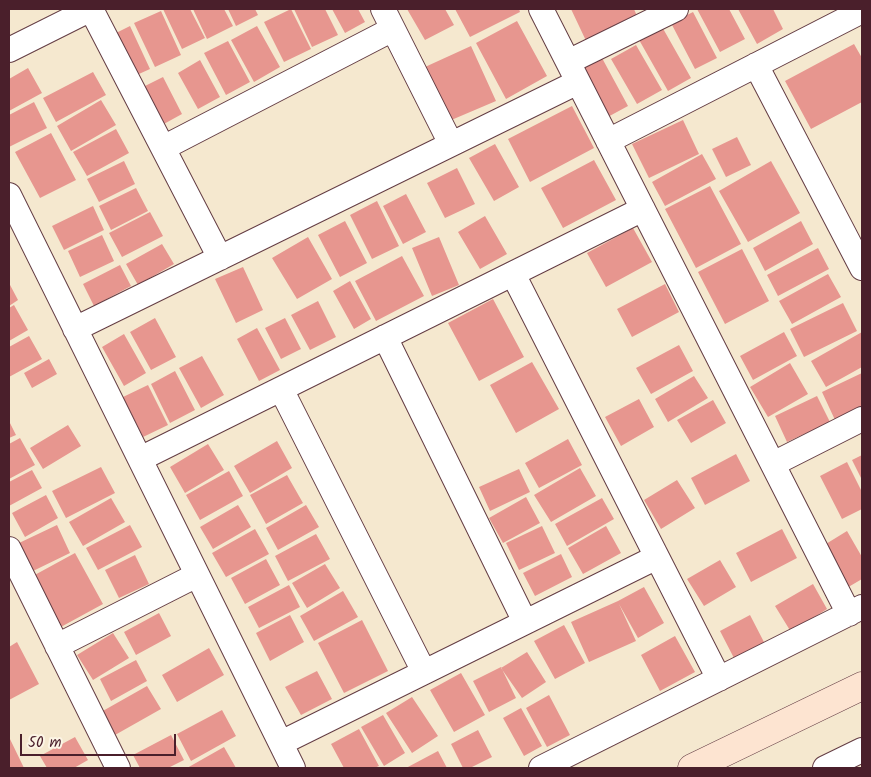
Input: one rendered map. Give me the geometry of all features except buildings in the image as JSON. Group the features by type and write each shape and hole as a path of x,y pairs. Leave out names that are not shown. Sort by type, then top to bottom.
{"street":[{"path":"9,50 91,9 220,258"},
{"path":"541,9 772,464 856,611 541,768"},
{"path":"75,329 451,144 676,9"},
{"path":"608,141 862,11"},
{"path":"163,148 388,19 451,144"},
{"path":"756,65 862,268"},
{"path":"12,209 75,329 294,768"},
{"path":"140,459 643,209"},
{"path":"513,274 719,679"},
{"path":"385,338 525,622"},
{"path":"281,389 424,672"},
{"path":"772,464 862,419"},
{"path":"9,550 118,768"},
{"path":"281,743 657,557"},
{"path":"57,646 197,575"},
{"path":"692,768 862,686"},
{"path":"825,768 862,750"}]}
